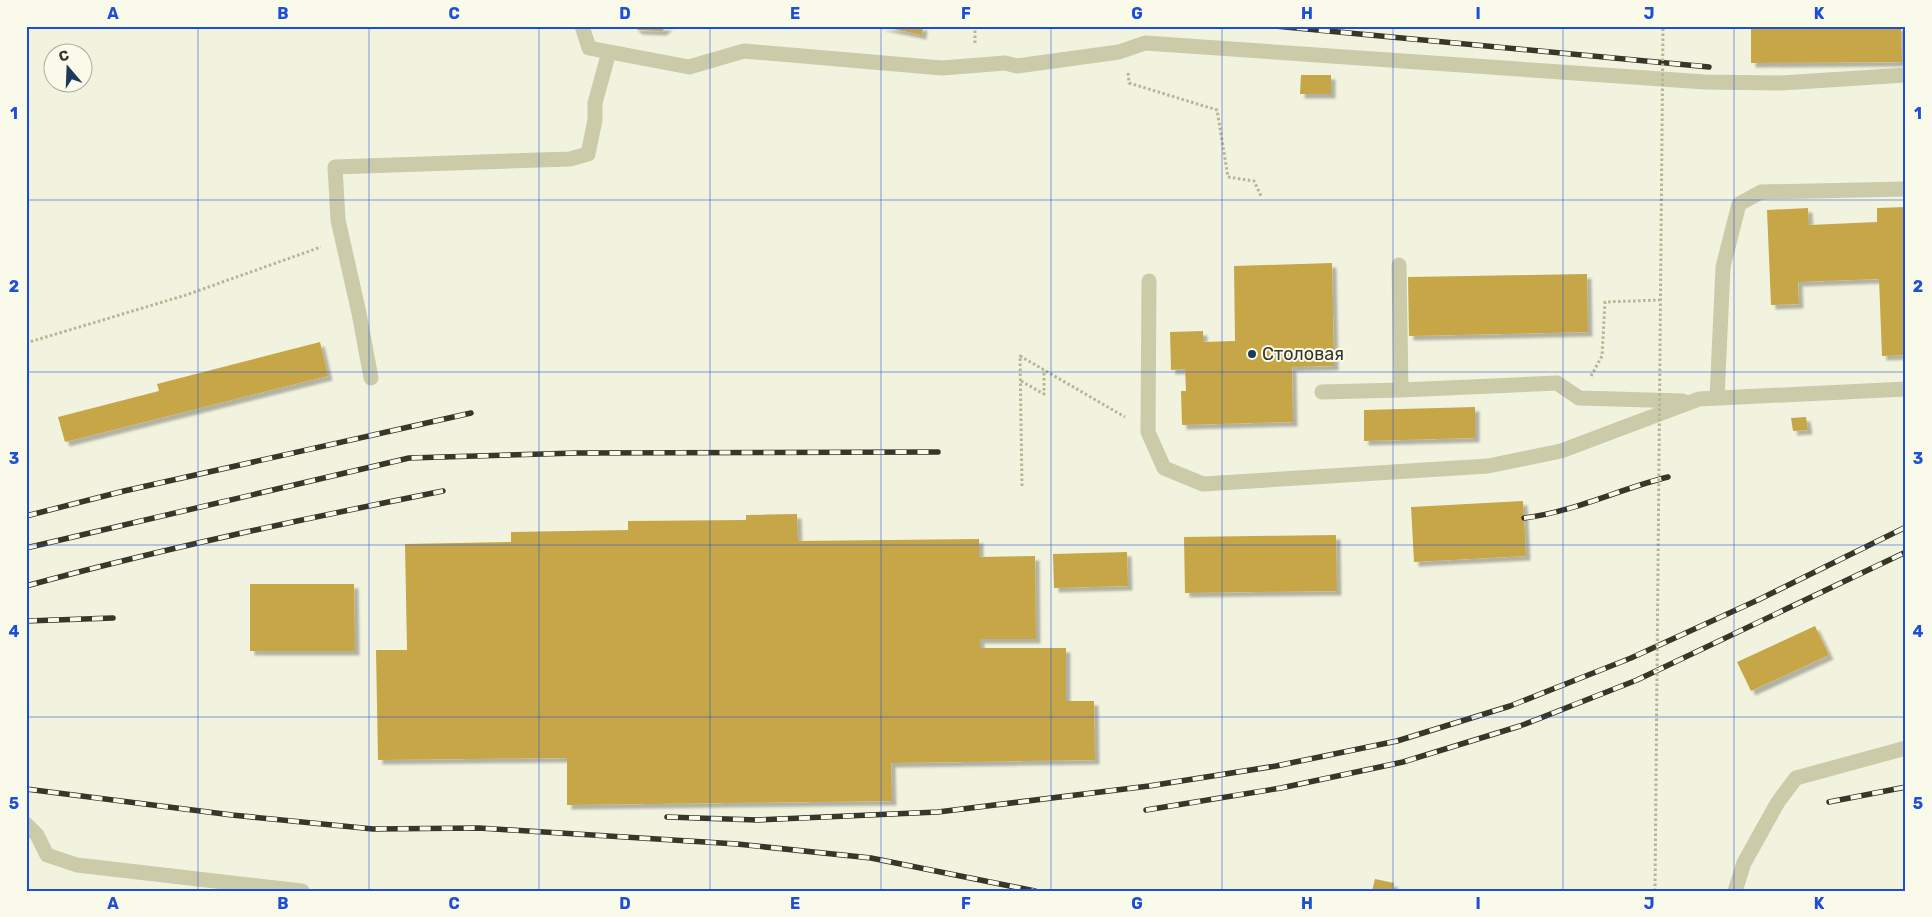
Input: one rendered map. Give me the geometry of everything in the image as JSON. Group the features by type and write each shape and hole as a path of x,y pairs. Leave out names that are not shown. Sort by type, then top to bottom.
{"lane":[{"path":"582,26 589,48 689,67 744,50 942,68 1005,63 1017,66 1119,52 1145,43 1705,82 1781,83 1906,75"},
{"path":"371,378 359,313 338,220 335,167 570,159 588,154 595,120 595,103 608,52"},
{"path":"1717,398 1724,266 1740,204 1760,192 1906,189"},
{"path":"1399,265 1401,390"},
{"path":"1149,281 1148,432 1164,468 1203,484 1488,466 1561,451 1699,399 1906,389"},
{"path":"1322,392 1557,383 1579,398 1692,401"},
{"path":"1735,891 1744,863 1778,802 1796,778 1906,748"},
{"path":"26,824 37,836 47,855 77,865 302,891"}],"path":[{"path":"1655,891 1663,26"},
{"path":"1119,52 1127,68 1129,83 1218,110 1228,177 1254,182 1261,196"},
{"path":"26,343 186,294 343,240"},
{"path":"1602,356 1605,302 1660,300"},
{"path":"1022,486 1020,356 1128,419"},
{"path":"1020,380 1044,394 1044,370"}],"building":[{"path":"633,26 668,26 662,31 638,30"},
{"path":"879,26 923,26 922,35"},
{"path":"1751,26 1901,26 1902,62 1751,63"},
{"path":"1301,75 1331,75 1331,94 1300,94"},
{"path":"1906,207 1906,355 1882,356 1879,279 1798,282 1799,304 1771,305 1767,210 1808,208 1809,225 1877,222 1877,208"},
{"name":"Столовая","path":"1332,263 1334,366 1292,367 1293,422 1182,425 1181,391 1186,391 1185,369 1171,370 1170,332 1203,331 1203,342 1235,341 1234,266"},
{"path":"1587,274 1588,332 1409,336 1408,277"},
{"path":"320,342 328,376 65,442 58,417 159,391 157,384"},
{"path":"1475,407 1475,438 1364,441 1364,410"},
{"path":"1806,417 1808,430 1793,431 1791,418"},
{"path":"1523,501 1526,556 1414,562 1411,507"},
{"path":"797,514 798,541 979,539 979,557 1035,556 1036,639 980,639 980,648 1066,648 1066,701 1094,701 1095,760 891,763 892,801 567,805 567,758 378,760 376,650 407,650 405,544 511,542 511,532 628,530 628,521 746,520 746,515"},
{"path":"1336,535 1337,591 1185,593 1184,537"},
{"path":"1127,552 1128,586 1054,588 1053,554"},
{"path":"250,584 354,584 355,651 250,651"},
{"path":"1815,626 1829,655 1751,691 1737,662"},
{"path":"1375,879 1394,883 1392,891 1372,891"}],"railway":[{"path":"1275,26 1709,67"},
{"path":"26,516 124,491 471,413"},
{"path":"26,548 409,458 577,453 938,452"},
{"path":"1524,518 1579,506 1668,477"},
{"path":"26,586 234,535 443,491"},
{"path":"667,817 757,820 938,812 1149,786 1276,766 1397,741 1510,706 1631,658 1760,599 1906,527"},
{"path":"1146,810 1281,788 1403,762 1520,726 1637,680 1906,552"},
{"path":"26,621 113,618"},
{"path":"1829,802 1906,787"},
{"path":"26,789 232,815 373,829 479,828 737,844 871,858 1035,891"}],"place":[{"name":"Столовая","path":"1252,354"}]}
